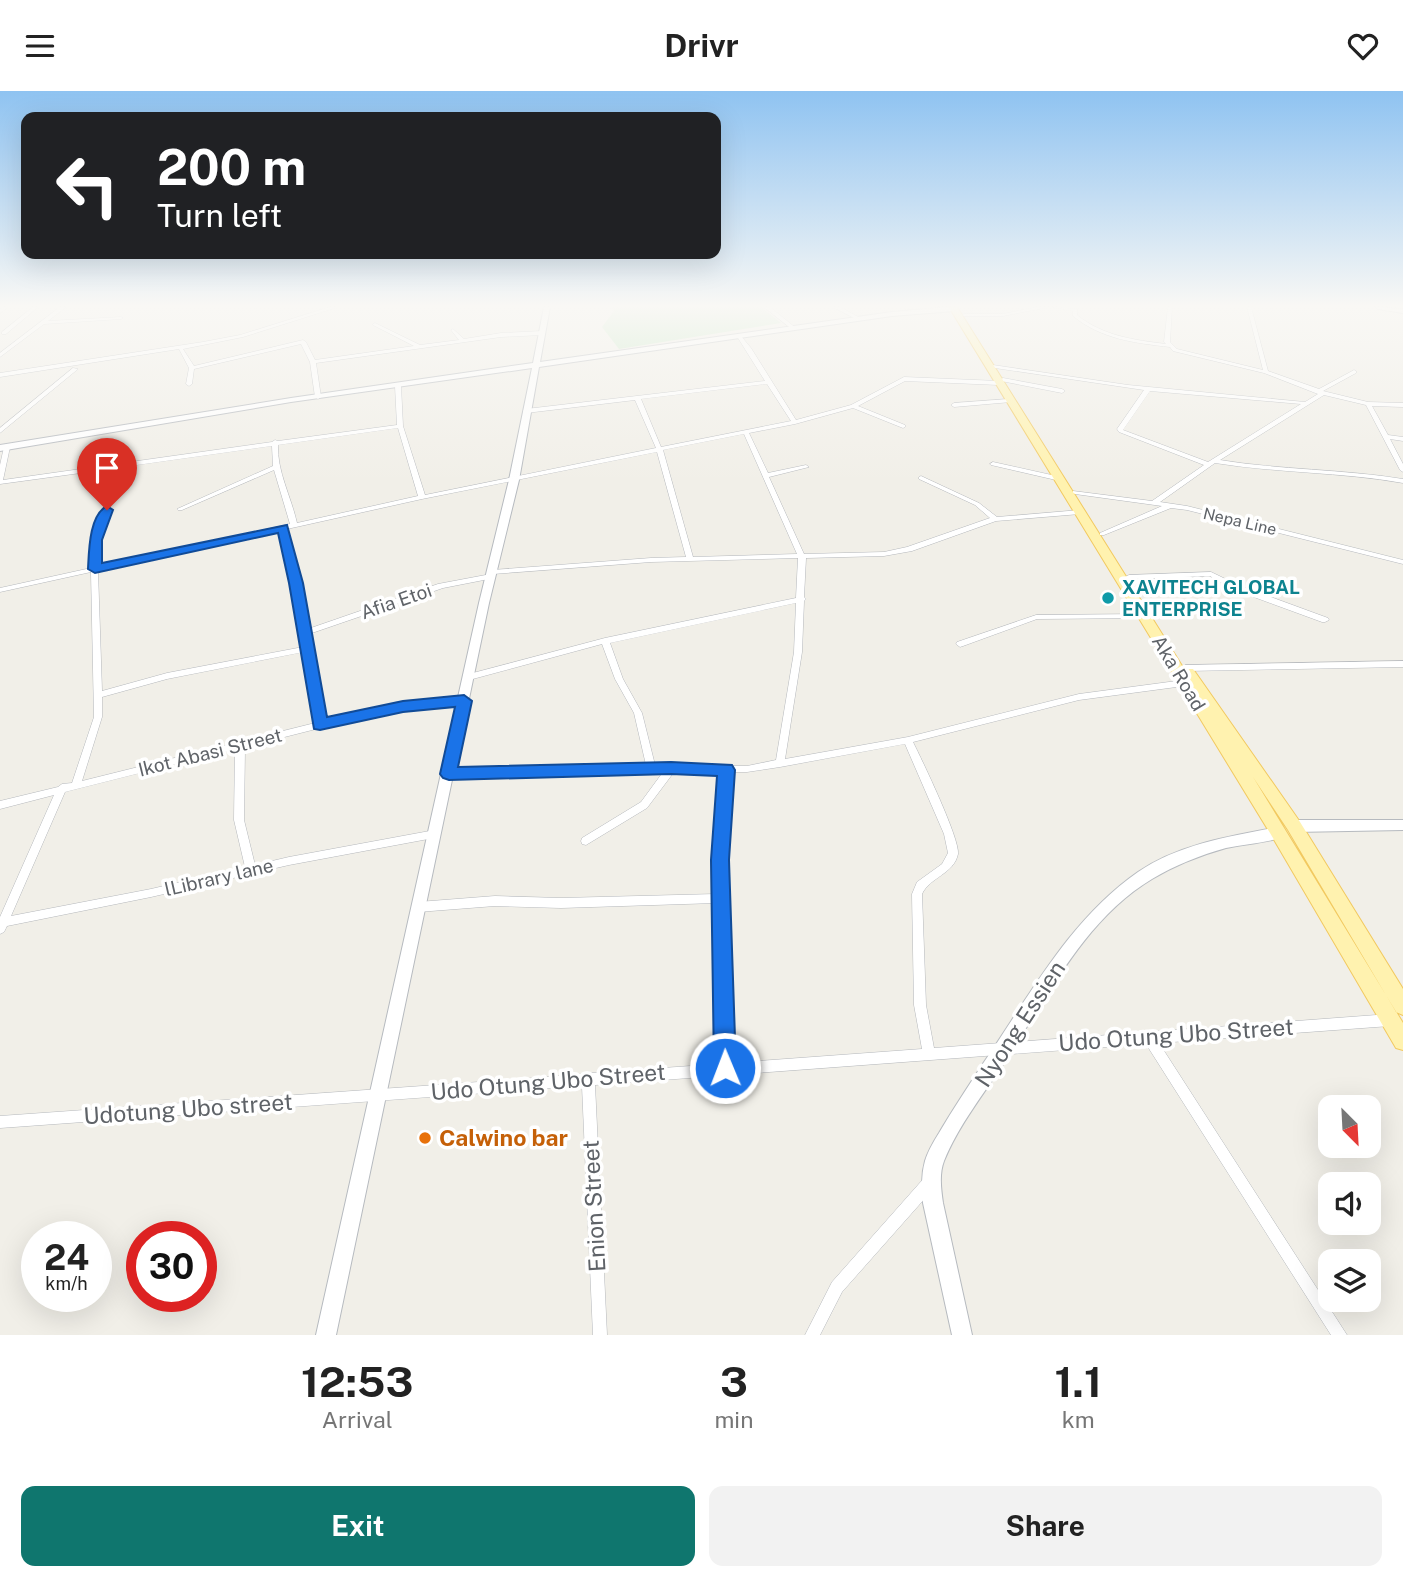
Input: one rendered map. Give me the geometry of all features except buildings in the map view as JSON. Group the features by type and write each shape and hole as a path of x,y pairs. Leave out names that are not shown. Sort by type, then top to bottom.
{"main road":[{"name":"Aka Road","path":"991,365 1102,534 1286,829 1403,1006"},
{"name":"Aka Road","path":"995,366 1009,401 1145,616 1184,684 1286,829 1403,1041"}],"street":[{"path":"0,375 64,365"},
{"path":"188,384 190,365"},
{"path":"192,368 205,365"},
{"path":"313,365 318,397"},
{"path":"400,426 113,467 0,480 4,447 318,397 550,365"},
{"path":"759,365 794,422"},
{"path":"1236,365 1266,372 1320,393 1368,404 1403,405"},
{"path":"1264,365 1266,372"},
{"path":"995,366 1147,389 1303,403"},
{"path":"326,1335 376,1097 514,480 536,367"},
{"path":"0,431 75,369"},
{"path":"1154,503 1353,372"},
{"path":"0,590 422,497 794,422 853,406 904,379 1001,381 1062,391"},
{"path":"526,411 770,382"},
{"path":"398,386 400,426 422,497"},
{"path":"1147,389 1121,431 1212,463 1358,473 1403,481"},
{"path":"637,397 659,449 690,559"},
{"path":"954,405 1009,401"},
{"path":"1368,404 1403,470"},
{"path":"853,406 903,426"},
{"path":"746,432 802,557 798,652 780,764"},
{"path":"1385,437 1403,439"},
{"path":"275,442 276,467 289,499 294,526"},
{"path":"993,464 1056,478"},
{"path":"76,785 96,726 96,540 107,510 113,467"},
{"path":"180,509 276,467"},
{"path":"765,475 806,467"},
{"path":"921,478 981,506 995,519"},
{"name":"Nepa Line","path":"1074,492 1171,505 1403,562"},
{"path":"1102,534 1171,505"},
{"name":"Afia Etoi","path":"303,633 442,586 491,574 690,559 899,552 995,519 1080,512"},
{"path":"283,528 296,583 320,725"},
{"path":"1129,577 1211,574 1235,587 1325,621"},
{"path":"469,677 605,641 802,599"},
{"path":"960,644 1036,617 1145,616"},
{"path":"605,641 619,679 638,713 651,768"},
{"path":"97,695 167,675 306,649"},
{"path":"1185,668 1403,664"},
{"path":"449,774 651,768 726,770 780,764 908,740 1079,697 1184,684"},
{"name":"Ikot Abasi Street","path":"0,804 320,725 403,707 464,701"},
{"path":"908,740 949,834 953,853 946,867 921,885 917,894 920,1005 929,1053"},
{"path":"240,744 239,820 251,870"},
{"path":"586,841 644,805 671,768"},
{"path":"725,1068 720,860 726,770"},
{"path":"1,926 62,788"},
{"path":"1286,829 1403,825"},
{"name":"Nyong Essien","path":"962,1335 933,1203 931,1181 939,1152 1005,1047 1091,920 1125,887 1190,852 1286,829"},
{"name":"lLibrary lane","path":"1,926 251,870 435,834"},
{"path":"418,907 471,905 495,901 561,903 722,898"},
{"name":"Udo Otung Ubo Street","path":"376,1097 588,1078 1390,1020"},
{"path":"1149,1037 1340,1335"},
{"name":"Enion Street","path":"588,1078 600,1335"},
{"name":"Udotung Ubo street","path":"0,1122 376,1097"},
{"path":"812,1335 837,1287 931,1181"}],"place":[{"name":"XAVITECH GLOBAL ENTERPRISE","path":"1108,598"},
{"name":"Calwino bar","path":"425,1138"}],"route":[{"path":"107,510 96,540 95,569 283,528 296,583 320,725 403,707 464,701 449,774 671,768 726,770 720,860 725,1068"}]}
